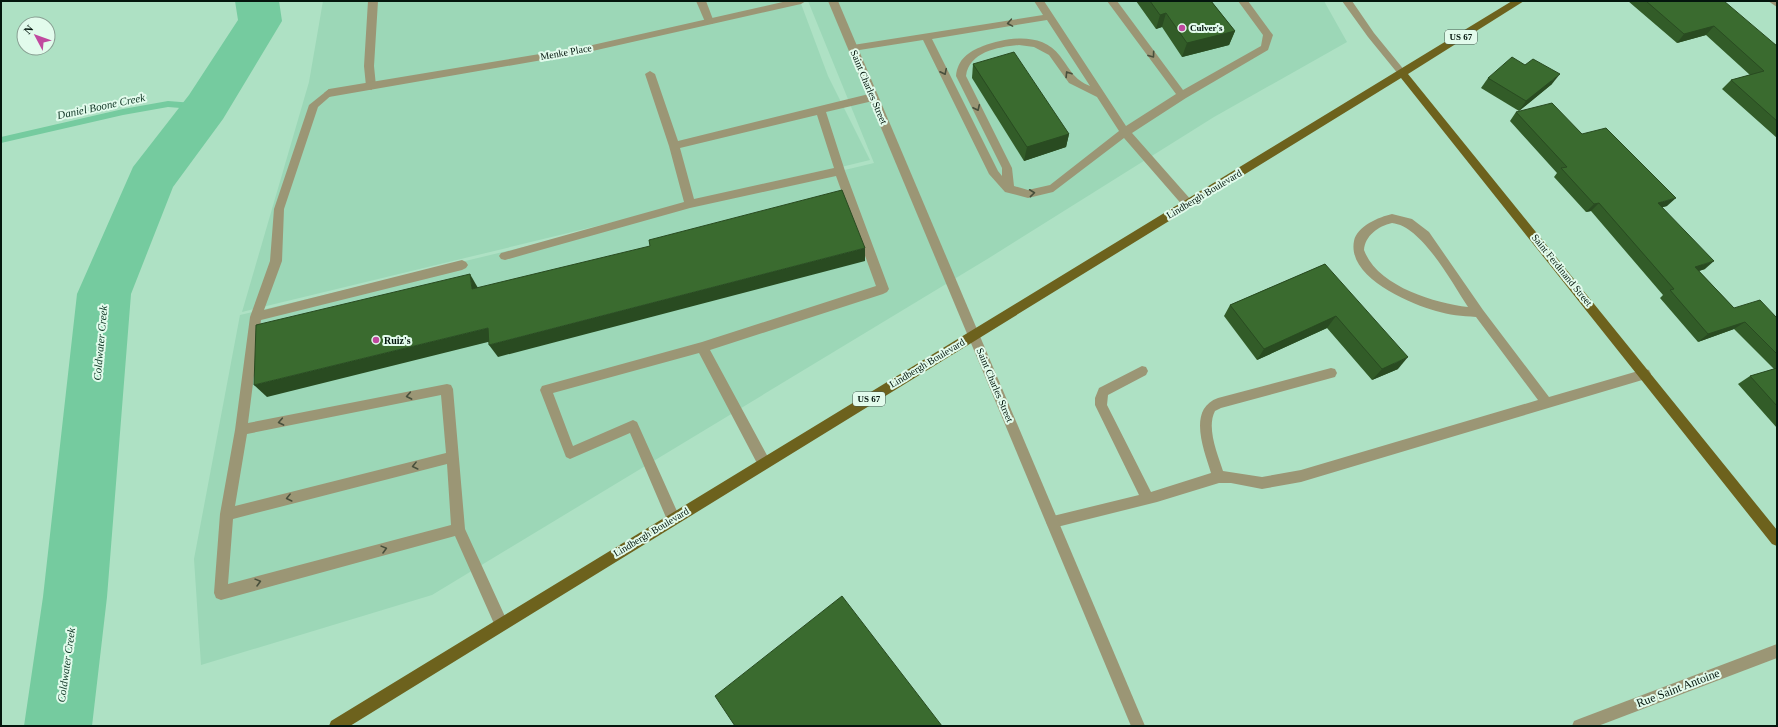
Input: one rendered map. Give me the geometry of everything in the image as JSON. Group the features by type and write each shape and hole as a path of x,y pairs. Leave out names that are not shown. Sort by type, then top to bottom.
{"main road":[{"name":"Lindbergh Boulevard","path":"336,726 501,623 1520,1"},
{"name":"Saint Ferdinand Street","path":"1402,73 1777,540"}],"street":[{"path":"371,86 369,66 373,1"},
{"path":"701,1 709,22"},
{"name":"Menke Place","path":"256,317 276,261 279,209 314,105 328,94 588,49 801,1"},
{"name":"Saint Charles Street","path":"833,1 1138,726"},
{"path":"1039,1 1125,132 1188,204"},
{"path":"1112,1 1182,95"},
{"path":"1122,1 1140,26 1138,36"},
{"path":"926,37 994,174 1009,189 1028,194 1053,188 1125,132 1182,95 1265,48 1268,35 1243,1"},
{"name":"Saint Ferdinand Street","path":"1347,1 1371,35 1402,73"},
{"path":"1773,1 1777,4"},
{"path":"853,48 1049,17"},
{"path":"1009,189 1007,168 961,76 962,66 966,59 972,54 988,48 1026,41 1040,45 1052,53 1073,81 1100,94"},
{"path":"650,74 674,146 690,204"},
{"path":"674,146 873,97"},
{"path":"673,518 634,426 570,453 546,390 702,347 883,289 840,171 820,109"},
{"path":"505,256 690,204 840,171"},
{"path":"1479,313 1436,306 1415,299 1394,288 1375,274 1364,263 1358,250 1360,238 1378,223 1392,218 1402,218 1416,226 1425,235 1479,313 1546,402"},
{"path":"458,529 221,593 227,514 241,430 256,317 462,265"},
{"path":"702,347 764,462"},
{"path":"1142,371 1103,392 1101,405 1147,498"},
{"path":"1219,477 1206,434 1207,414 1210,408 1218,403 1331,374"},
{"path":"1053,522 1200,484 1209,479 1219,477 1231,477 1262,483 1301,476 1546,402 1645,374"},
{"path":"241,430 447,389 458,529 501,623"},
{"path":"227,514 452,456"},
{"name":"Rue Saint Antoine","path":"1579,726 1777,650"}],"shaded area":[{"path":"323,1 800,1 828,76 870,160 242,312 309,82"},
{"path":"808,1 1324,1 1347,42 1214,117 989,258 432,595 201,665 194,559 240,315 874,163"}],"building":[{"path":"1150,1 1211,1 1235,31 1187,43 1166,13 1160,15"},
{"path":"1646,1 1724,1 1777,46 1777,121 1731,80 1764,71 1714,26 1684,34"},
{"path":"1014,52 1069,134 1027,147 973,64"},
{"path":"1512,57 1525,65 1533,59 1560,74 1526,101 1488,78"},
{"path":"1552,103 1582,134 1606,128 1676,198 1658,203 1714,261 1695,267 1734,308 1760,300 1777,318 1777,354 1745,322 1708,334 1670,290 1674,289 1599,203 1594,204 1561,168 1567,167 1516,112"},
{"path":"842,190 865,248 489,345 488,328 254,385 256,325 470,274 472,289 650,246 649,240"},
{"path":"1325,264 1408,357 1382,369 1336,316 1264,349 1230,305"},
{"path":"1777,368 1777,406 1750,376"},
{"path":"842,596 942,726 735,726 715,696"}],"waterway":[{"name":"Coldwater Creek","path":"58,726 75,597 104,294 151,180 206,107 260,21 257,1"},
{"name":"Daniel Boone Creek","path":"1,140 123,112 168,104 206,107"}],"place":[{"name":"Culver's","path":"1182,28"},
{"name":"Ruiz's","path":"376,340"}]}
